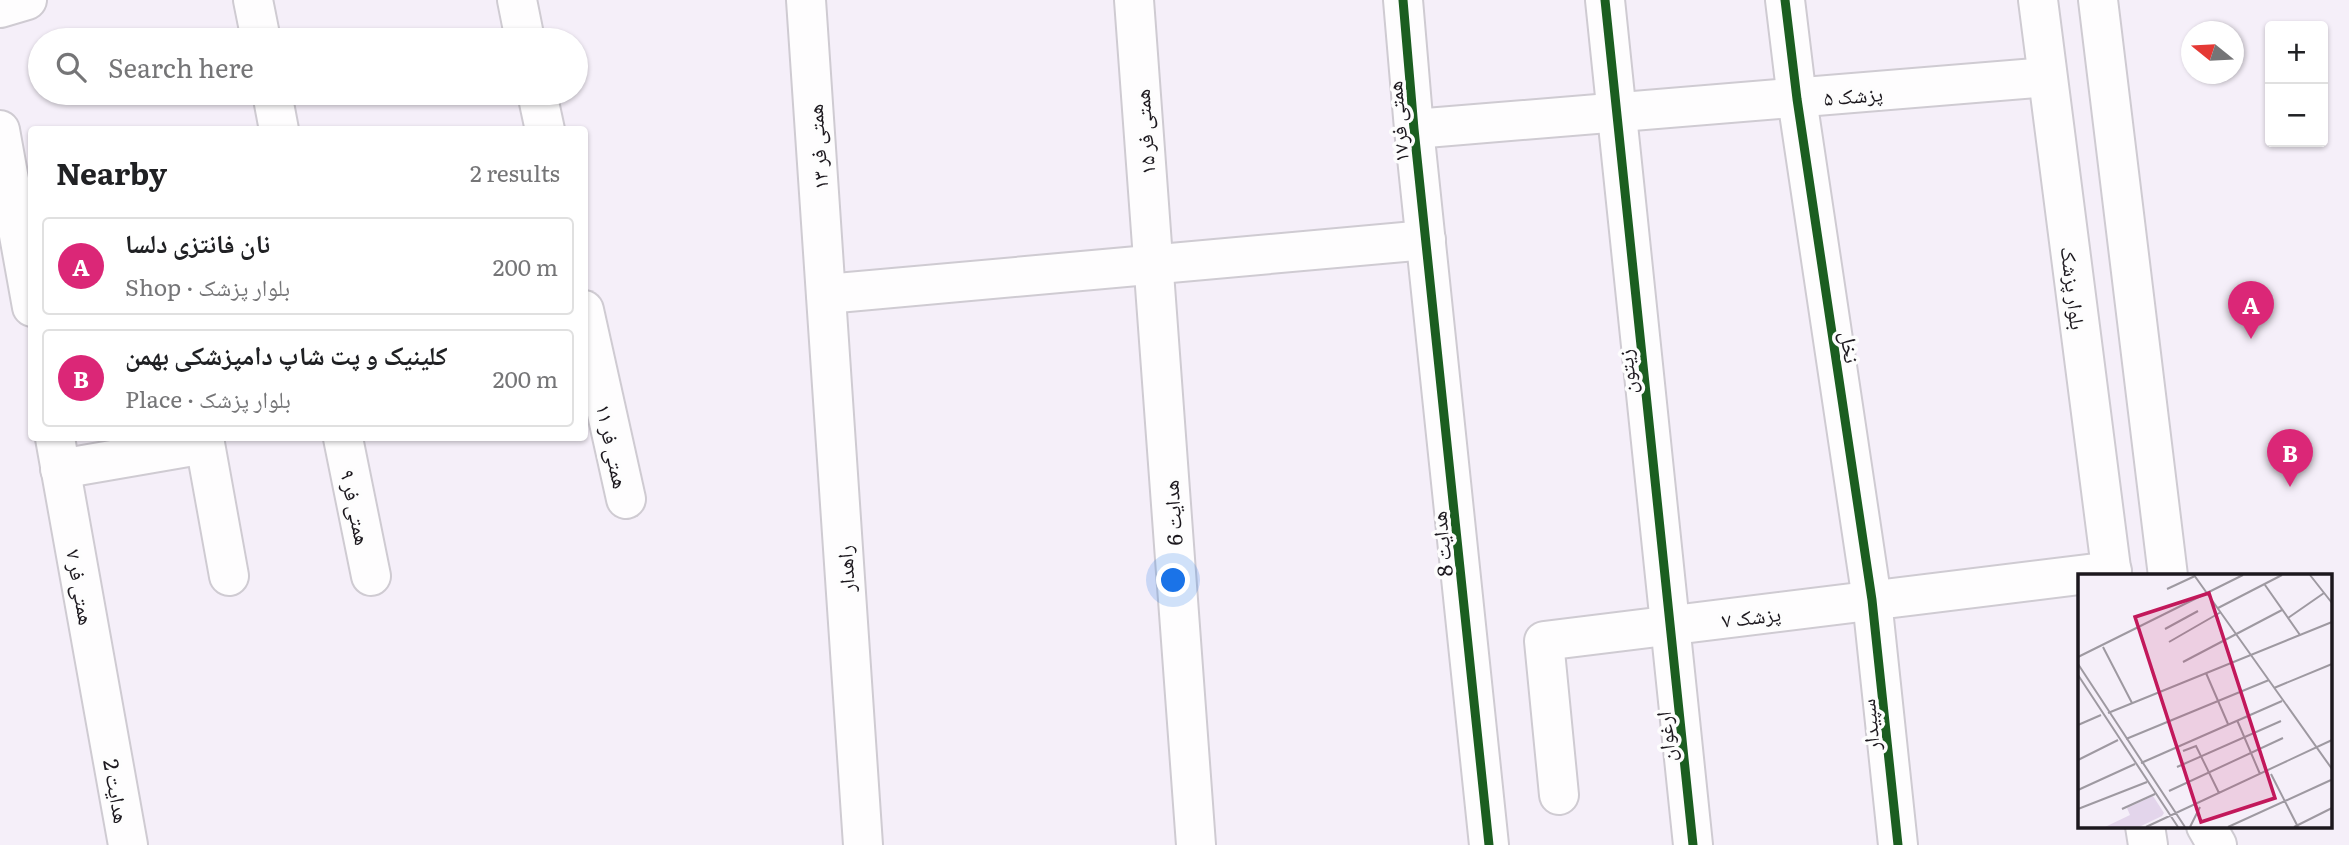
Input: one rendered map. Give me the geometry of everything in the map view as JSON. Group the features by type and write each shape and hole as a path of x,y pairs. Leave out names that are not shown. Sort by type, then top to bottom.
{"street":[{"path":"0,8 27,0"},
{"path":"253,0 259,28"},
{"path":"517,0 523,28"},
{"name":"همتی فر ۱۳","path":"806,0 826,294"},
{"name":"همتی فر ۱۵","path":"1134,0 1153,264"},
{"name":"همتی فر۱۷","path":"1403,0 1426,240"},
{"name":"زیتون","path":"1605,0 1669,625"},
{"name":"نخل","path":"1786,0 1797,99 1872,600"},
{"name":"بلوار پزشک","path":"2038,0 2112,573"},
{"path":"2098,0 2168,574"},
{"name":"پزشک ۵","path":"1414,129 2047,77"},
{"path":"274,105 278,126"},
{"path":"540,105 544,126"},
{"path":"0,130 28,285"},
{"path":"826,294 1426,240"},
{"name":"هدایت 8","path":"1426,240 1489,845"},
{"name":"هدایت 6","path":"1153,264 1196,845"},
{"name":"راهدار","path":"826,294 863,845"},
{"name":"همتی فر ۱۱","path":"588,328 626,499"},
{"path":"58,453 205,441 229,576"},
{"name":"همتی فر ۹","path":"343,441 371,576"},
{"name":"همتی فر ۷","path":"58,453 109,737"},
{"name":"پزشک ۷","path":"1559,795 1544,641 2078,577"},
{"name":"سپیدار","path":"1872,600 1898,845"},
{"name":"ارغوان","path":"1669,625 1693,845"},
{"name":"هدایت 2","path":"109,737 128,845"},
{"path":"2207,828 2217,845"}],"cycle path":[{"path":"1403,0 1414,129 1489,845"},
{"path":"1605,0 1693,845"},
{"path":"1785,0 1797,99 1872,600 1898,845"}],"place":[{"name":"نان فانتزی دلسا","path":"2251,339"},
{"name":"کلینیک و پت شاپ دامپزشکی بهمن","path":"2290,487"}]}
